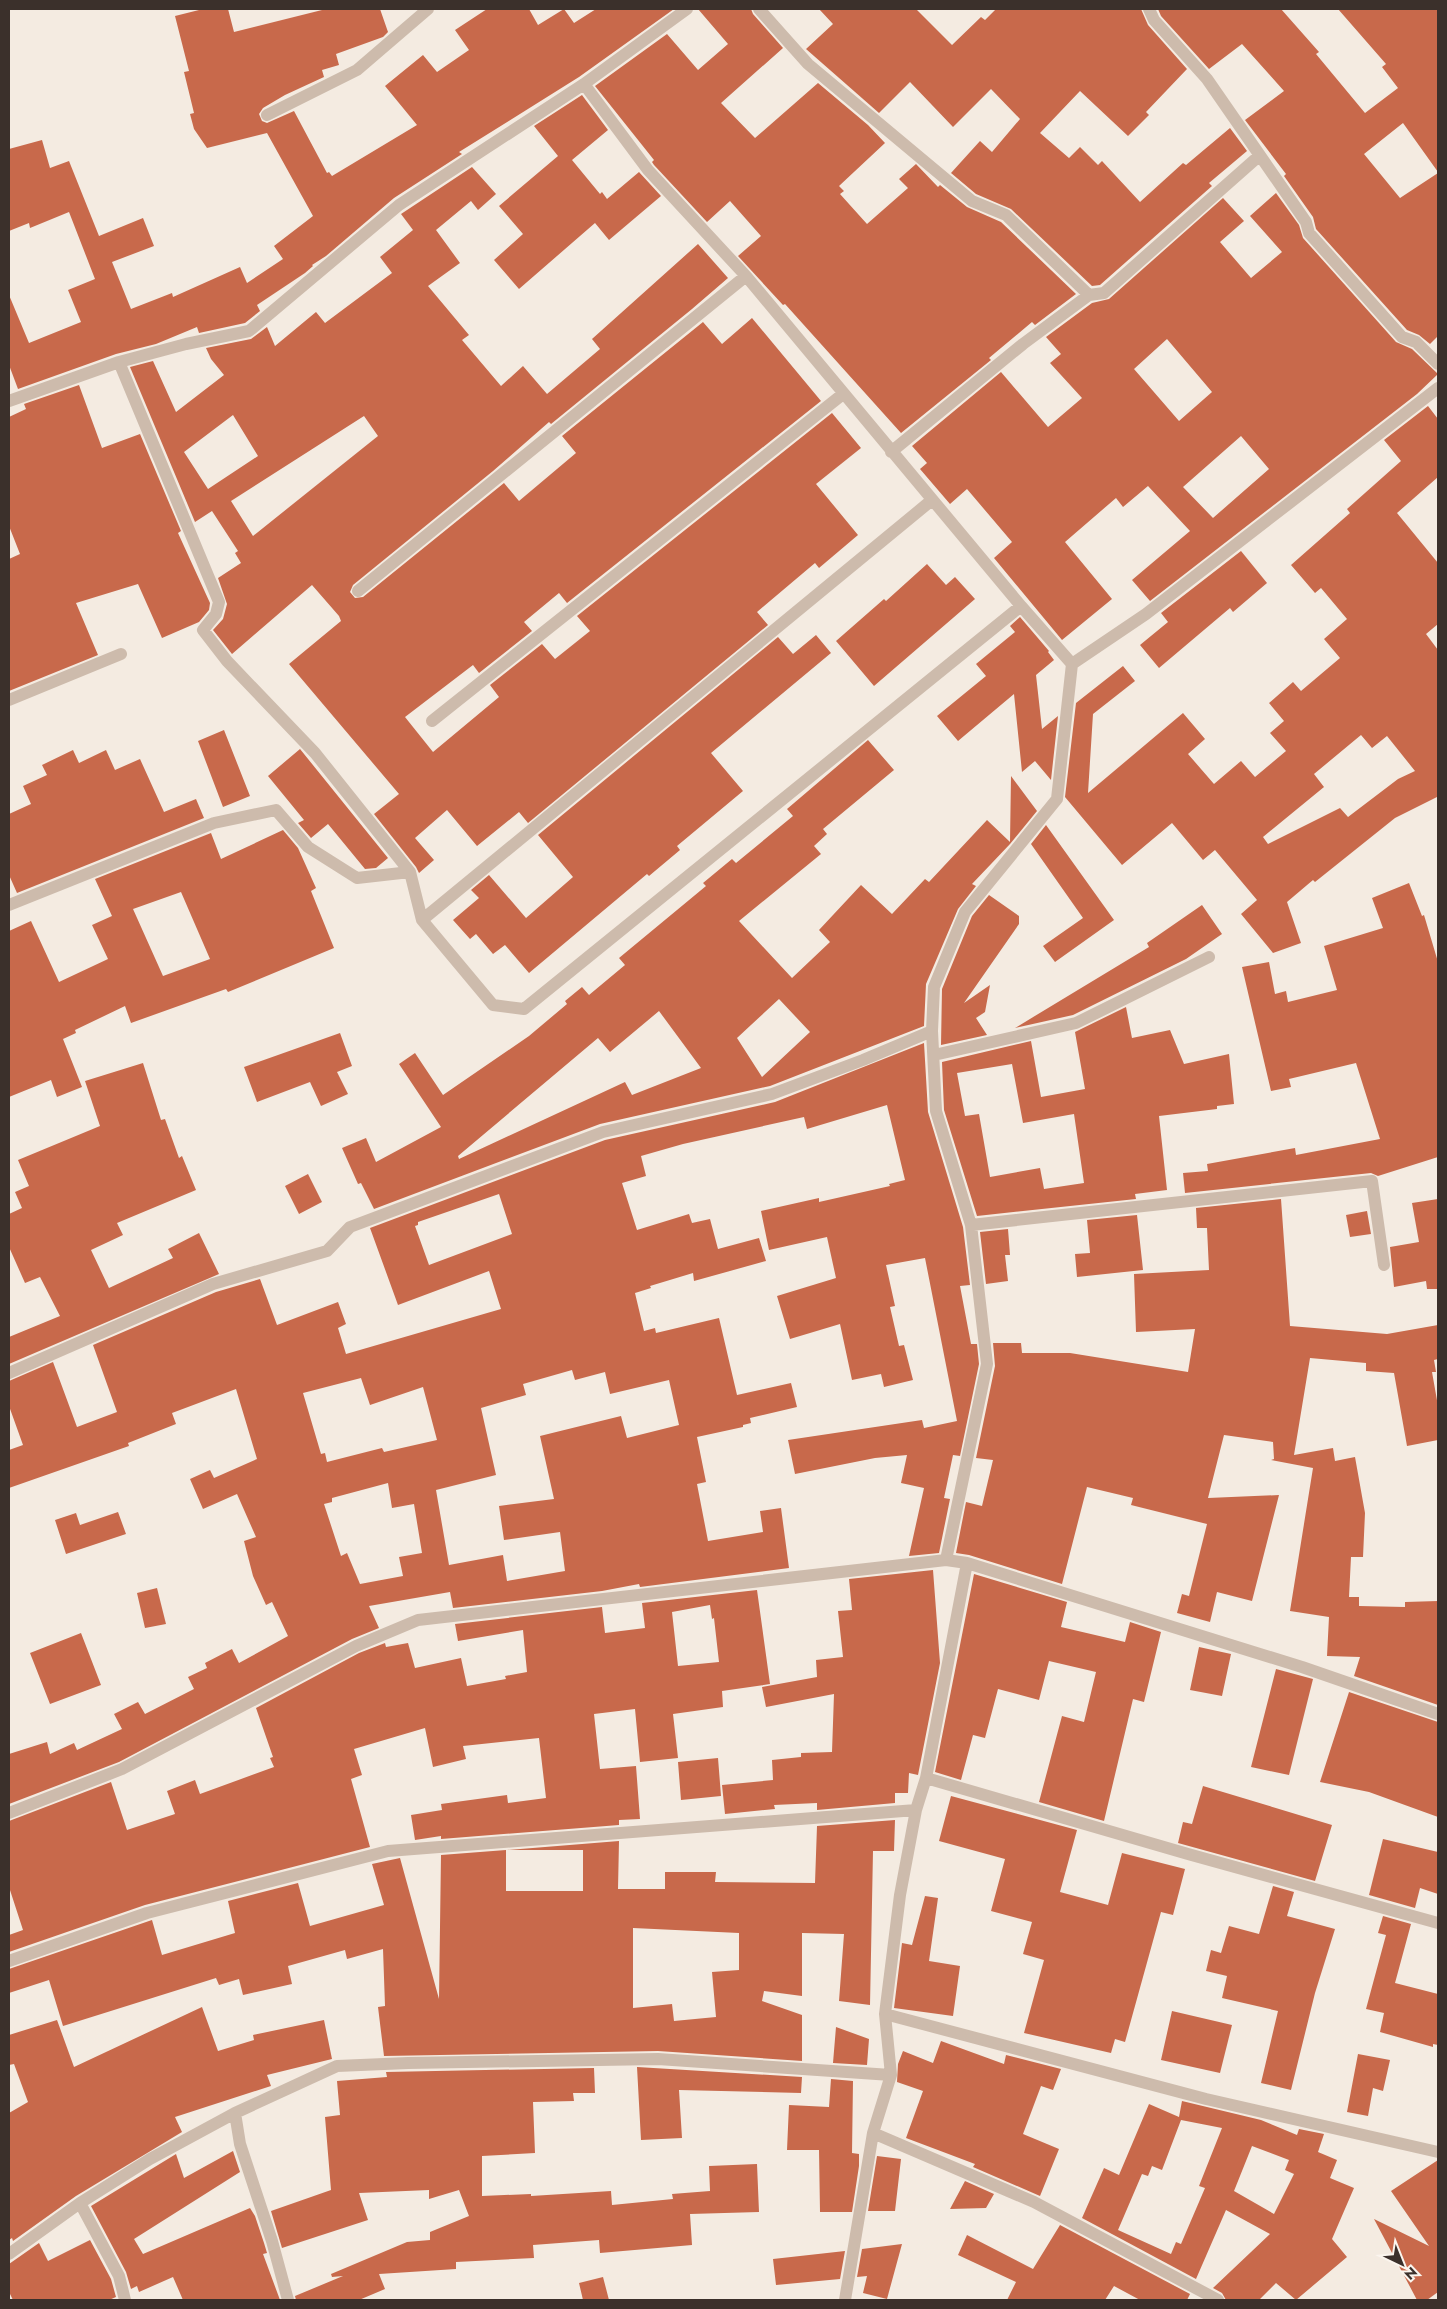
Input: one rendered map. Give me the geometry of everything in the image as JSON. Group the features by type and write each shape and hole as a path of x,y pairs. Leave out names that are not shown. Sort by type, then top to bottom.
{"street":[{"path":"267,115 357,70 428,9"},
{"path":"9,401 119,362 186,344 249,331 398,205 584,84 687,9"},
{"path":"759,9 808,64 972,200 1006,215 1089,295"},
{"path":"1149,9 1154,20 1207,79 1306,222 1308,233 1402,337 1416,342 1438,364"},
{"path":"584,84 648,170 746,276 1021,606 1072,664 1057,799 965,912 934,987 932,1031 936,1110 971,1225 988,1364 946,1560"},
{"path":"892,452 1023,344 1089,295 1104,293 1259,156"},
{"path":"358,591 746,276"},
{"path":"119,362 219,602 216,614 203,630 227,661 315,753 410,872 422,920 493,1005 524,1009 1021,606"},
{"path":"1072,664 1146,614 1438,388"},
{"path":"432,721 843,394"},
{"path":"422,920 932,500"},
{"path":"9,700 121,654"},
{"path":"9,905 214,823 276,810 308,847 357,878 410,872"},
{"path":"934,1055 1076,1024 1209,957"},
{"path":"9,1373 213,1284 328,1250 350,1227 603,1132 772,1094 863,1060 932,1031"},
{"path":"971,1225 1372,1181 1384,1265"},
{"path":"9,1813 122,1769 356,1646 418,1620 946,1560 968,1563 1302,1666 1438,1714"},
{"path":"845,2300 873,2133 891,2075 885,2014 900,1895 916,1810 926,1778 968,1563"},
{"path":"926,1778 1188,1854 1438,1923"},
{"path":"9,1961 147,1913 388,1851 916,1810"},
{"path":"885,2014 1206,2099 1438,2152"},
{"path":"9,2254 80,2203 150,2159 235,2113 337,2066 658,2059 891,2075"},
{"path":"235,2113 240,2144 272,2241 288,2300"},
{"path":"873,2133 1034,2202 1218,2300"},
{"path":"80,2203 119,2276 125,2300"}],"building":[{"path":"203,9 228,9 234,32 326,9 380,9 388,32 383,37 336,54 339,65 322,70 324,77 285,95 263,108 259,114 262,121 267,123 294,111 327,173 329,172 332,176 417,125 385,86 423,55 437,72 469,50 455,30 487,9 529,9 538,25 564,9 574,23 596,9 674,9 579,77 459,152 462,154 394,198 326,256 312,265 305,273 257,305 260,311 245,323 199,333 197,327 156,344 116,354 18,389 9,365 9,295 29,343 81,322 68,290 95,279 69,212 30,228 29,223 9,231 9,149 42,140 50,168 69,161 99,236 143,218 154,246 112,262 131,309 172,293 173,297 240,267 247,283 283,259 274,246 313,216 267,133 207,148 194,129 190,114 194,113 184,72 189,71 175,16"},
{"path":"698,9 751,9 753,14 783,48 721,103 755,138 818,83 868,125 885,143 839,186 844,191 840,194 867,224 908,188 899,179 916,164 938,187 940,185 967,207 1001,222 1076,294 1035,325 1032,322 989,358 991,360 901,433 785,304 783,305 738,256 761,236 730,201 707,222 654,165 652,162 654,160 595,86 667,34 698,70 728,44"},
{"path":"819,9 916,9 952,45 981,17 985,20 996,9 1141,9 1148,25 1187,69 1146,112 1149,115 1128,136 1080,91 1040,133 1069,158 1080,147 1098,165 1102,161 1140,202 1183,163 1186,165 1230,128 1247,151 1209,183 1212,186 1100,285 1092,286 1011,209 976,194 951,173 980,141 992,152 1020,119 991,89 953,127 910,82 879,113 806,49 833,24"},
{"path":"1158,9 1281,9 1319,52 1316,54 1365,113 1398,88 1382,67 1386,64 1338,9 1438,9 1438,172 1403,123 1364,154 1400,198 1438,173 1438,336 1430,344 1419,335 1407,330 1316,229 1313,217 1284,176 1286,174 1245,120 1284,91 1242,44 1209,69 1161,16"},
{"path":"582,95 608,130 572,160 600,194 602,192 607,199 639,172 661,196 609,240 595,223 519,289 494,260 523,234 499,206 558,156 534,126"},
{"path":"472,167 496,194 478,210 471,201 436,230 460,263 428,286 469,335 462,340 501,386 523,366 547,394 600,349 592,339 698,244 728,278 551,424 549,422 493,471 353,585 350,592 355,598 363,597 504,483 519,501 576,453 562,436 703,322 722,344 752,318 821,401 567,603 559,593 524,622 532,631 479,673 473,665 405,717 433,752 499,697 490,685 542,644 555,659 590,631 577,616 832,413 861,448 816,484 858,535 819,568 815,563 757,612 768,625 528,823 519,812 477,846 447,810 415,838 434,860 419,873 374,814 399,794 289,664 341,621 339,616 312,585 232,654 213,630 223,619 227,604 218,578 241,563 235,553 238,551 212,511 195,522 130,367 153,361 176,412 224,375 211,359 206,348 251,339 267,327 275,346 316,312 325,323 392,273 380,257 413,230 401,214","holes":["233,415 258,456 208,489 184,452","364,416 378,436 253,536 231,501"]},
{"path":"1276,193 1299,225 1303,238 1396,342 1412,349 1438,374 1417,394 1150,601 1132,580 1190,531 1148,486 1123,507 1116,498 1065,542 1112,599 1062,640 994,558 1012,542 967,489 950,504 920,469 927,463 912,446 1001,372 1048,427 1082,398 1050,363 1061,354 1046,337 1092,303 1109,299 1223,198 1244,221 1220,242 1251,278 1282,252 1250,216","holes":["1167,339 1212,392 1179,421 1134,369","1241,436 1269,469 1213,518 1183,487"]},
{"path":"79,385 102,448 140,434 181,531 178,533 210,603 209,610 199,622 162,638 138,584 76,603 98,655 9,691 9,559 20,554 9,526 9,417 26,409 24,404"},
{"path":"1428,406 1438,419 1438,477 1397,513 1438,563 1438,624 1426,634 1438,650 1438,798 1395,818 1287,902 1301,943 1273,953 1241,914 1257,900 1215,850 1203,860 1172,823 1122,865 1065,797 1076,703 1123,666 1135,681 1093,714 1088,793 1183,713 1205,739 1188,754 1214,784 1241,761 1255,777 1286,751 1270,733 1284,721 1269,703 1293,682 1301,691 1340,658 1324,639 1347,619 1321,588 1315,593 1291,565 1350,513 1347,509 1401,461 1384,440","holes":["1361,735 1372,748 1387,736 1415,771 1398,779 1348,817 1340,808 1268,844 1263,837 1324,787 1314,774"]},
{"path":"1241,551 1267,583 1233,612 1230,608 1159,668 1140,645 1168,622 1161,613"},
{"path":"927,564 946,585 955,577 975,599 874,686 836,641 884,599 886,601"},
{"path":"1020,617 1049,651 1054,660 1036,675 1042,729 1058,716 1051,780 1035,761 1022,772 1014,694 958,741 937,716 986,676 976,664 1015,632 1010,626"},
{"path":"816,635 831,653 711,753 743,791 677,846 680,850 649,876 647,874 529,973 505,945 493,954 476,934 470,939 453,920 479,898 471,890 489,875 526,918 573,877 538,835 778,637 793,654"},
{"path":"224,730 250,796 223,807 198,741"},
{"path":"868,740 894,770 823,829 827,834 814,846 821,854 739,921 792,978 830,942 819,930 861,885 892,914 925,879 929,882 987,820 1010,842 1011,776 1037,811 1010,844 972,884 976,886 958,909 926,984 924,1026 770,1086 600,1124 374,1209 361,1183 358,1184 342,1148 366,1138 376,1162 441,1127 399,1064 415,1053 443,1095 529,1036 567,1004 565,1001 582,987 589,995 625,965 619,958 706,886 703,883 732,859 736,863 793,816 787,809","holes":["779,999 810,1032 762,1077 737,1038","659,1011 701,1068 632,1095 625,1082 459,1159 458,1156 598,1038 610,1052"]},
{"path":"300,749 388,858 376,868 365,869 328,824 311,838 298,823 304,820 268,776"},
{"path":"73,750 79,763 106,750 115,770 140,759 164,812 196,799 204,818 17,893 9,875 9,814 31,804 23,786 47,775 42,765"},
{"path":"1046,825 1114,920 1055,962 1043,946 1083,918 1031,844"},
{"path":"283,830 298,848 316,888 311,891 334,948 228,992 226,989 131,1023 125,1006 75,1030 76,1033 63,1039 82,1087 57,1097 51,1080 9,1097 9,931 31,921 59,982 108,959 92,925 112,916 95,879 211,833 221,859","holes":["181,892 210,959 163,976 133,909"]},
{"path":"1409,883 1422,916 1424,915 1438,962 1438,1157 1378,1176 1371,1173 1185,1193 1183,1173 1208,1171 1207,1164 1295,1148 1296,1155 1380,1139 1356,1063 1289,1079 1291,1087 1271,1091 1242,967 1269,962 1275,994 1286,991 1288,1002 1337,990 1324,946 1383,928 1372,898"},
{"path":"989,895 1019,916 1019,924 964,1003 990,985 985,1012 976,1018 987,1035 941,1045 942,989 972,916"},
{"path":"1202,905 1222,934 1186,959 1073,1015 1015,1028 1149,947 1147,943"},
{"path":"1126,1007 1132,1038 1170,1030 1184,1064 1229,1054 1234,1104 1217,1106 1217,1109 1159,1116 1167,1190 1135,1194 1136,1199 977,1216 944,1110 942,1062 1031,1041 1041,1097 1085,1089 1075,1032","holes":["1012,1064 1023,1123 1074,1114 1084,1183 1044,1189 1040,1168 990,1177 979,1114 965,1116 957,1073"]},
{"path":"340,1033 352,1066 337,1072 348,1094 321,1106 310,1082 257,1102 244,1067"},
{"path":"924,1043 928,1112 963,1227 970,1285 960,1286 971,1344 977,1344 979,1364 960,1456 953,1455 944,1498 950,1499 939,1553 909,1556 924,1488 901,1483 907,1455 875,1458 795,1474 788,1440 922,1420 924,1428 957,1421 925,1258 886,1265 895,1306 890,1307 899,1346 904,1345 913,1380 884,1387 881,1374 852,1380 840,1324 790,1339 777,1296 836,1278 827,1237 769,1250 761,1211 819,1198 819,1202 890,1186 889,1184 905,1180 887,1105 807,1129 804,1117 683,1144 641,1156 646,1176 622,1183 637,1230 689,1214 692,1223 710,1219 718,1249 759,1238 766,1261 694,1281 693,1273 650,1286 651,1288 635,1293 644,1331 655,1328 656,1333 719,1318 737,1395 791,1383 797,1407 750,1418 751,1423 743,1425 743,1427 697,1437 706,1482 697,1484 708,1541 763,1532 760,1511 781,1508 789,1568 640,1587 639,1584 602,1591 453,1608 450,1592 369,1606 379,1628 352,1639 119,1762 9,1804 9,1754 47,1742 50,1754 74,1743 77,1750 122,1729 114,1714 138,1702 145,1714 194,1689 188,1677 207,1668 205,1663 232,1649 239,1663 288,1636 272,1602 266,1605 253,1576 244,1541 256,1537 237,1494 203,1509 190,1479 210,1470 214,1478 257,1459 236,1389 172,1413 176,1424 128,1443 129,1446 9,1488 9,1450 23,1445 9,1406 9,1381 53,1362 77,1427 117,1412 93,1345 216,1292 260,1279 277,1325 338,1302 346,1324 338,1328 346,1354 501,1309 489,1271 398,1305 370,1228 605,1140 775,1102","holes":["499,1194 512,1234 429,1265 415,1226 418,1225 418,1222","572,1370 575,1380 605,1372 610,1394 669,1380 679,1425 627,1438 621,1416 540,1436 554,1499 499,1506 504,1540 560,1532 565,1571 507,1581 503,1555 449,1565 436,1490 496,1475 481,1408 526,1395 523,1384","361,1378 370,1405 423,1387 437,1440 384,1452 382,1448 327,1462 325,1453 321,1454 303,1393","388,1483 392,1508 414,1504 422,1553 399,1557 403,1576 360,1584 347,1553 341,1556 324,1504 332,1502 332,1498"]},
{"path":"143,1063 161,1120 165,1119 179,1158 182,1156 196,1190 117,1223 123,1235 91,1250 109,1288 173,1258 168,1249 199,1233 219,1274 9,1364 9,1337 60,1316 40,1277 25,1283 9,1247 9,1214 22,1208 15,1192 29,1186 18,1160 100,1126 85,1081"},
{"path":"308,1174 322,1202 299,1214 285,1186"},
{"path":"1281,1199 1290,1326 1387,1334 1438,1325 1438,1359 1434,1360 1436,1372 1432,1372 1438,1406 1438,1440 1407,1446 1394,1373 1366,1371 1366,1363 1310,1358 1294,1455 1333,1448 1335,1461 1355,1457 1365,1513 1363,1557 1351,1557 1349,1597 1359,1597 1359,1606 1405,1607 1405,1602 1438,1601 1438,1705 1354,1676 1360,1657 1327,1656 1329,1617 1290,1611 1313,1468 1271,1460 1274,1459 1273,1442 1224,1435 1208,1498 1279,1495 1252,1601 1217,1592 1210,1622 1177,1613 1182,1594 1189,1596 1207,1524 1131,1505 1133,1498 1087,1487 1062,1584 969,1555 956,1553 966,1502 982,1506 993,1460 976,1458 995,1366 993,1343 1021,1343 1022,1353 1070,1353 1188,1372 1195,1329 1136,1332 1134,1274 1209,1270 1207,1228 1197,1228 1196,1208"},
{"path":"1438,1199 1437,1289 1427,1289 1426,1281 1394,1287 1390,1247 1419,1242 1412,1203"},
{"path":"1367,1211 1371,1234 1350,1237 1346,1215"},
{"path":"1137,1215 1143,1270 1077,1277 1075,1254 1090,1253 1087,1220"},
{"path":"1008,1229 1010,1255 1005,1255 1008,1281 986,1284 980,1232"},
{"path":"118,1512 126,1534 66,1554 55,1520 76,1513 80,1525"},
{"path":"933,1570 940,1663 918,1775 909,1773 908,1793 895,1793 895,1803 817,1810 817,1803 774,1805 775,1809 725,1814 722,1785 773,1780 772,1760 801,1757 801,1753 832,1752 834,1694 766,1707 762,1687 817,1677 816,1660 843,1657 838,1611 852,1610 849,1579"},
{"path":"974,1574 1067,1602 1061,1627 1125,1642 1130,1622 1161,1632 1144,1702 1133,1699 1104,1821 1039,1802 1062,1716 1084,1722 1096,1672 1049,1661 1039,1700 998,1689 985,1738 973,1735 961,1780 935,1772"},
{"path":"157,1588 166,1624 145,1628 137,1593"},
{"path":"757,1590 770,1684 722,1691 723,1707 673,1714 678,1758 640,1762 635,1709 594,1714 600,1769 636,1766 640,1819 619,1820 619,1825 441,1839 441,1836 415,1840 411,1815 442,1810 441,1804 507,1795 508,1803 546,1798 539,1738 463,1746 466,1759 433,1767 425,1728 354,1749 362,1775 351,1779 370,1847 145,1905 9,1952 9,1935 23,1930 9,1887 9,1821 111,1782 127,1830 175,1814 167,1791 195,1780 200,1794 274,1767 270,1758 273,1757 256,1708 359,1653 385,1643 386,1647 408,1643 415,1668 461,1658 467,1686 506,1679 505,1676 527,1672 523,1630 458,1641 455,1624 602,1607 605,1633 645,1628 642,1603","holes":["710,1605 712,1619 714,1618 719,1662 678,1666 672,1612"]},
{"path":"81,1633 101,1685 50,1704 30,1653"},
{"path":"1199,1647 1231,1654 1222,1696 1190,1690"},
{"path":"1276,1669 1313,1679 1289,1775 1251,1767"},
{"path":"1349,1692 1438,1722 1438,1817 1369,1792 1320,1782"},
{"path":"718,1758 721,1796 681,1800 678,1762"},
{"path":"1203,1786 1332,1825 1315,1881 1178,1843 1183,1822 1192,1824"},
{"path":"951,1796 1077,1830 1060,1892 1108,1905 1122,1853 1185,1869 1173,1915 1161,1912 1125,2042 1115,2039 1111,2053 1024,2033 1044,1960 1023,1954 1032,1922 991,1911 1005,1859 939,1841"},
{"path":"895,1820 894,1851 873,1851 870,2005 839,2001 844,1934 802,1933 802,1996 764,1991 762,2001 802,2015 802,2061 658,2051 384,2056 378,2007 385,2006 383,1949 347,1959 345,1950 288,1966 292,1984 243,1995 239,1979 219,1985 216,1978 63,2026 49,1980 9,1993 9,1969 152,1920 162,1955 235,1933 228,1901 298,1883 310,1926 384,1905 372,1864 400,1858 439,1999 441,1855 506,1850 506,1891 583,1891 583,1850 507,1850 619,1841 618,1889 665,1889 665,1872 716,1872 715,1882 815,1883 817,1826","holes":["633,1928 739,1933 739,1970 712,1972 716,2017 674,2021 672,2004 633,2008"]},
{"path":"1383,1839 1438,1852 1438,1894 1420,1888 1415,1908 1369,1895"},
{"path":"1273,1886 1294,1892 1287,1916 1335,1929 1315,1993 1291,2090 1261,2083 1278,2011 1222,1998 1227,1976 1206,1971 1211,1950 1221,1953 1229,1926 1259,1934"},
{"path":"925,1896 938,1898 929,1961 960,1966 953,2016 894,2008 902,1943 912,1945"},
{"path":"1383,1916 1411,1924 1395,1983 1438,1994 1438,2045 1433,2044 1433,2047 1380,2032 1384,2013 1366,2009 1386,1935 1378,1933"},
{"path":"202,2007 218,2051 254,2040 253,2035 324,2020 332,2059 267,2075 271,2086 175,2117 182,2132 76,2196 13,2241 12,2238 9,2240 9,2113 28,2102 14,2064 9,2065 9,2035 57,2020 74,2067"},
{"path":"1172,2011 1232,2025 1220,2073 1161,2060"},
{"path":"836,2027 869,2039 867,2065 833,2063"},
{"path":"941,2041 1004,2064 1006,2055 1061,2069 1053,2090 1041,2086 1023,2134 1059,2149 1040,2196 973,2167 975,2164 906,2138 923,2091 897,2082 898,2064 903,2051 933,2063"},
{"path":"1358,2054 1390,2060 1383,2091 1373,2088 1368,2116 1347,2112"},
{"path":"637,2067 802,2077 801,2093 679,2090 682,2138 641,2140"},
{"path":"594,2068 595,2093 573,2093 574,2101 533,2102 535,2153 482,2156 482,2196 531,2194 531,2196 611,2191 612,2205 673,2199 672,2194 710,2191 709,2166 757,2164 759,2212 690,2214 692,2245 600,2253 599,2240 533,2245 534,2258 456,2262 456,2269 379,2274 385,2289 359,2300 296,2300 295,2296 343,2276 332,2277 331,2274 407,2242 430,2240 430,2232 469,2216 459,2190 429,2199 429,2190 359,2193 368,2220 282,2248 271,2211 331,2190 325,2117 340,2115 337,2081 387,2077 386,2072"},
{"path":"831,2079 853,2081 852,2153 859,2154 859,2166 852,2212 820,2212 819,2150 787,2150 789,2105 829,2107"},
{"path":"1182,2101 1261,2120 1297,2135 1299,2129 1324,2134 1318,2152 1337,2160 1330,2178 1354,2188 1332,2239 1347,2257 1296,2300 1276,2283 1259,2300 1226,2300 1222,2293 1213,2288 1270,2234 1226,2210 1196,2279 1082,2218 1104,2168 1119,2175 1149,2104 1179,2117","holes":["1181,2120 1222,2128 1199,2186 1205,2188 1181,2244 1176,2242 1171,2254 1118,2230 1142,2174 1148,2176 1152,2166 1162,2170","1252,2146 1289,2160 1285,2170 1294,2174 1274,2214 1234,2191"]},
{"path":"233,2151 240,2172 134,2239 143,2254 250,2208 255,2216 264,2243 267,2253 263,2254 280,2300 183,2300 173,2277 139,2292 137,2286 131,2289 126,2272 91,2206 176,2154 184,2178"},
{"path":"877,2156 901,2159 895,2211 868,2211"},
{"path":"1438,2160 1438,2292 1427,2300 1417,2300 1374,2219 1429,2246 1391,2191"},
{"path":"965,2181 994,2194 986,2208 950,2209"},
{"path":"1060,2225 1190,2294 1187,2300 1140,2300 1114,2286 1105,2300 1007,2300 1016,2282 958,2255 967,2235 1033,2269"},
{"path":"90,2240 111,2279 116,2297 109,2300 13,2300 9,2292 9,2264 39,2243 48,2261"},
{"path":"902,2244 887,2299 863,2293 867,2276 857,2277 862,2249"},
{"path":"845,2251 840,2279 776,2285 773,2259"},
{"path":"603,2277 609,2300 583,2300 579,2283"}]}
